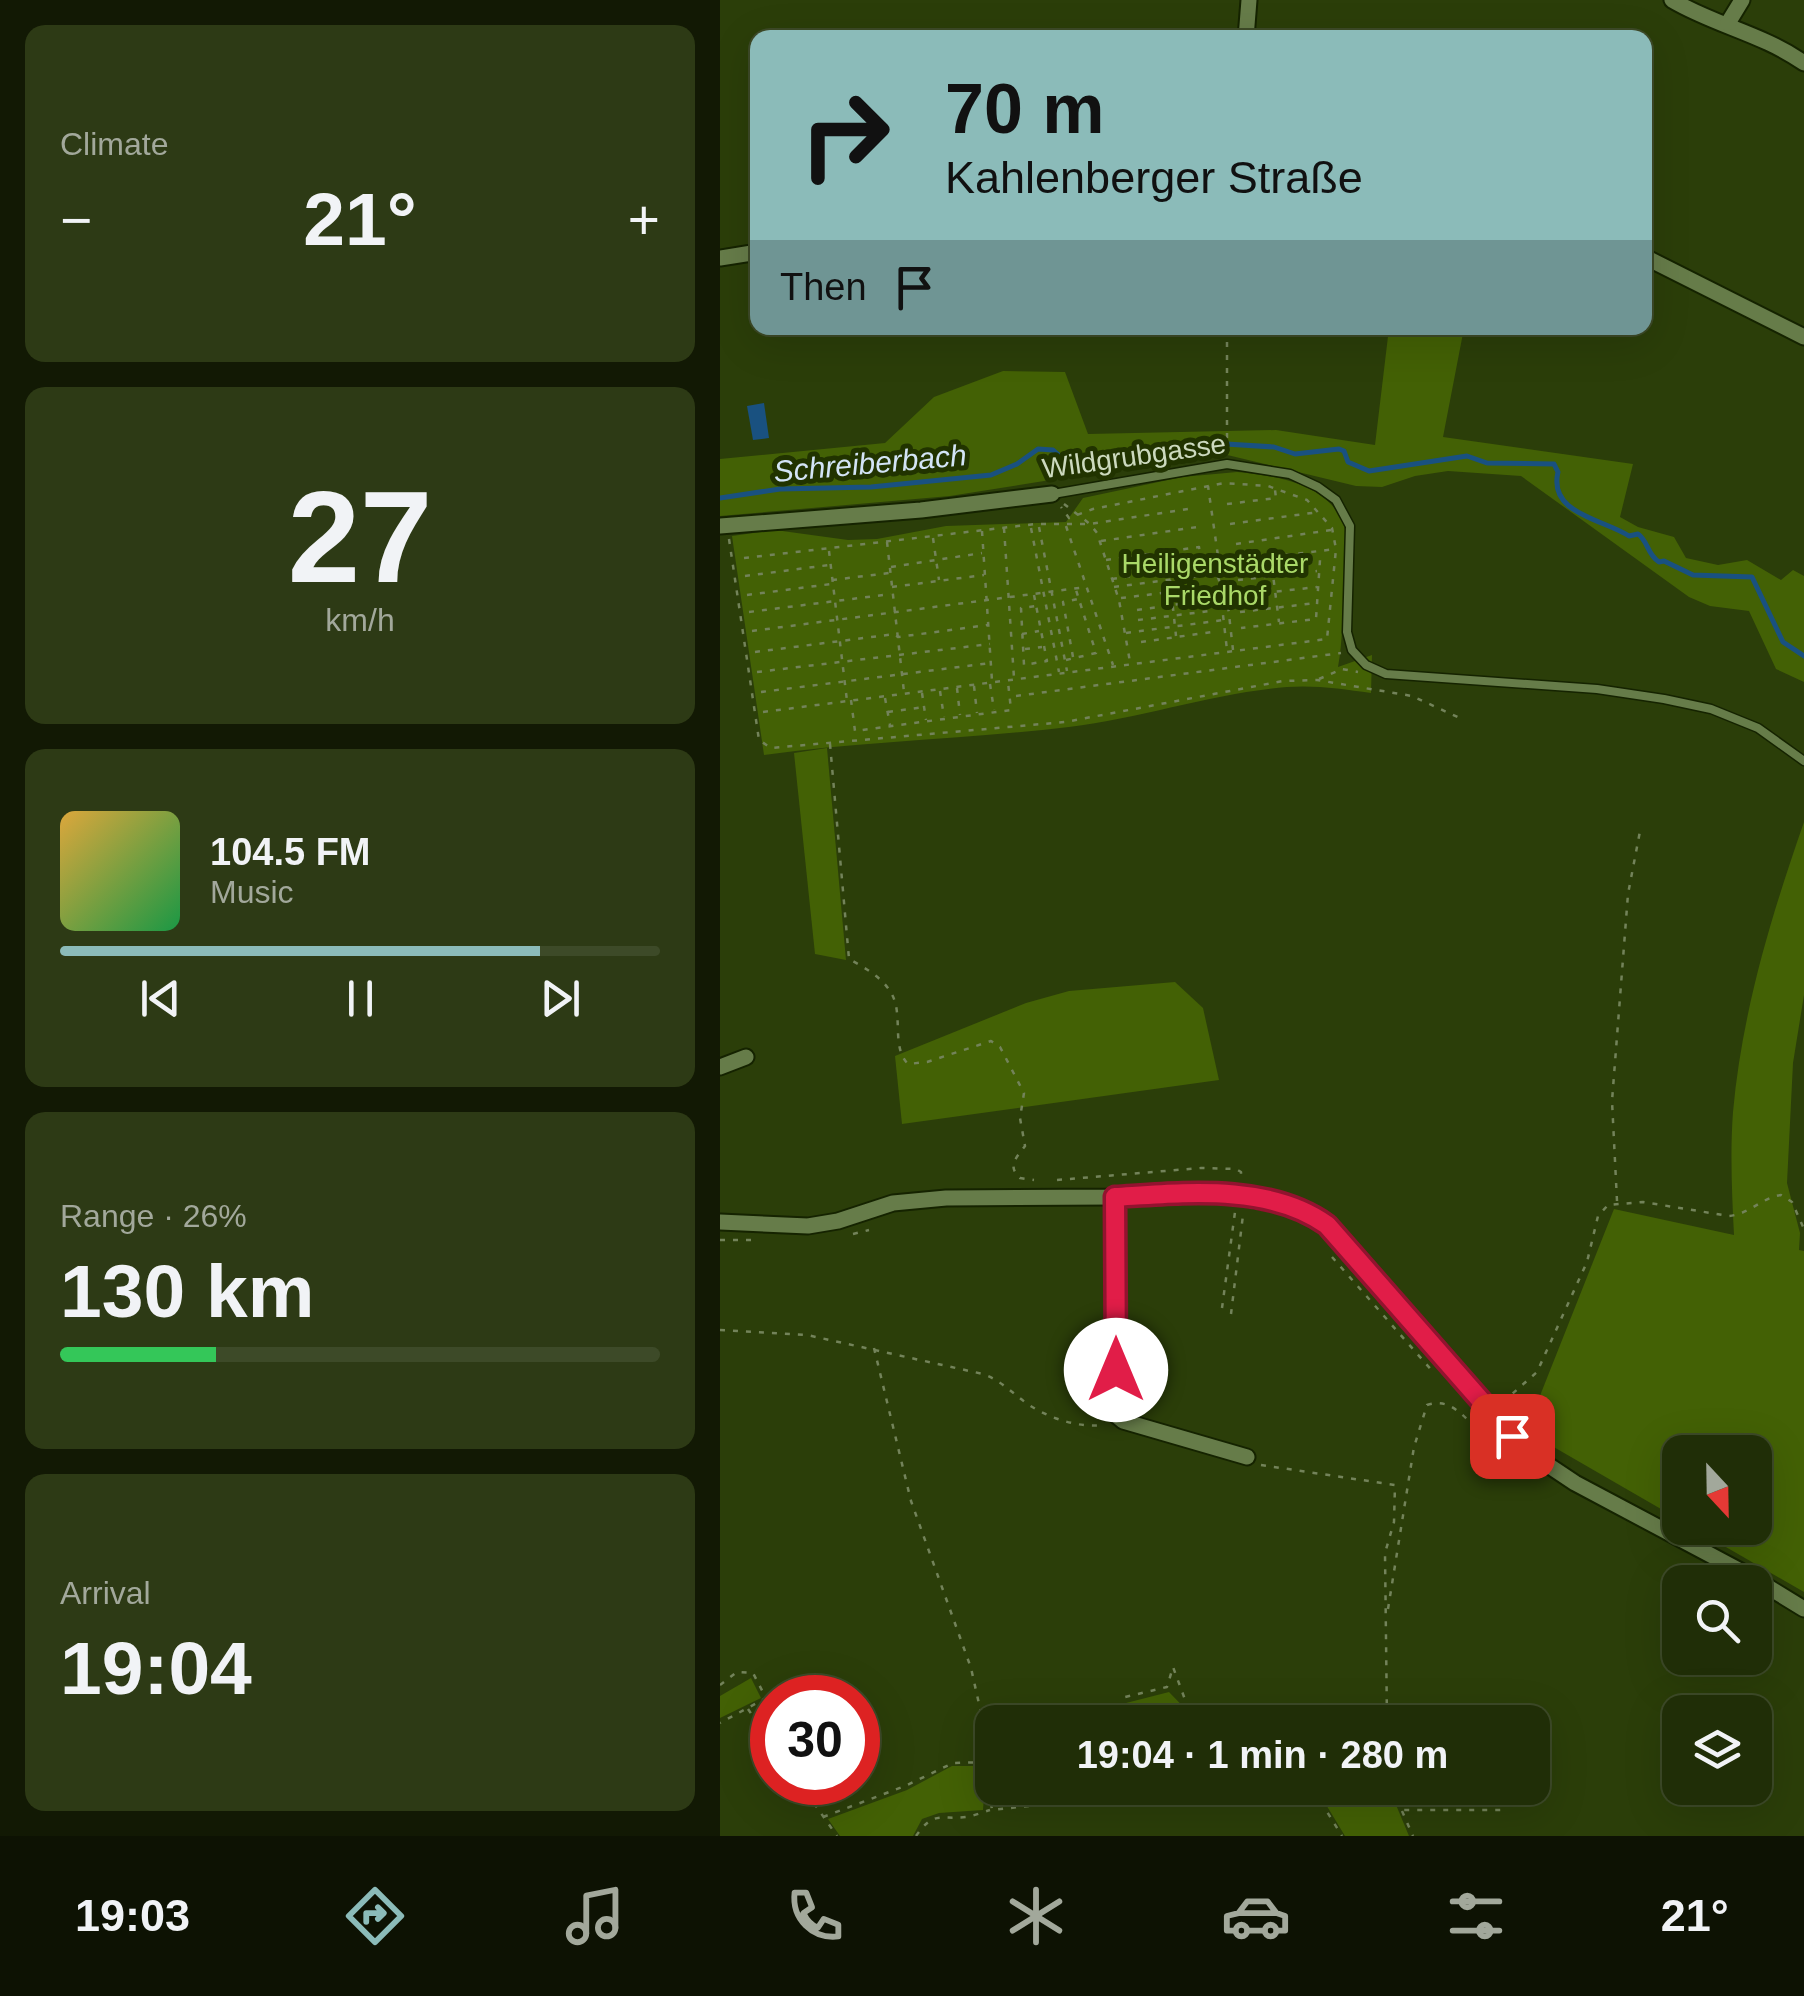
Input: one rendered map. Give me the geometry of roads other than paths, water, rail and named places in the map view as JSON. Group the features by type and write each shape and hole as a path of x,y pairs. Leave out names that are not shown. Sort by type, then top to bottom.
{"street":[{"path":"1247,30 1249,0"},
{"path":"1672,0 1690,11 1728,23 1804,63"},
{"path":"1728,23 1742,0"},
{"path":"720,258 750,253"},
{"path":"1652,261 1804,337"},
{"name":"Wildgrubgasse","path":"724,526 922,510 1052,494"},
{"path":"720,1067 746,1057"},
{"path":"720,1222 791,1227 838,1221 916,1200 1212,1192 1238,1203 1293,1208 1327,1225 1491,1414 1530,1453 1552,1469 1804,1609"},
{"path":"1115,1197 1117,1416 1247,1457"}],"lane":[{"name":"Wildgrubgasse","path":"1052,494 1227,464 1290,474 1318,486 1336,500 1350,526 1347,632 1352,650 1374,668 1386,674 1597,689 1680,702 1711,709 1758,728 1804,761"}],"water":[{"path":"764,403 769,438 753,440 747,406"}],"waterway":[{"name":"Schreiberbach","path":"720,498 780,489 871,487 991,475 1038,449 1053,450 1063,459 1092,463 1210,443 1274,447 1295,454 1339,449 1348,462 1369,471 1467,456 1487,463 1554,464 1557,486 1569,506 1629,536 1638,534 1659,562 1693,575 1752,577 1783,642 1804,656"}],"park label":[{"name":"Heiligenstädter Friedhof","path":"1215,579"}]}
